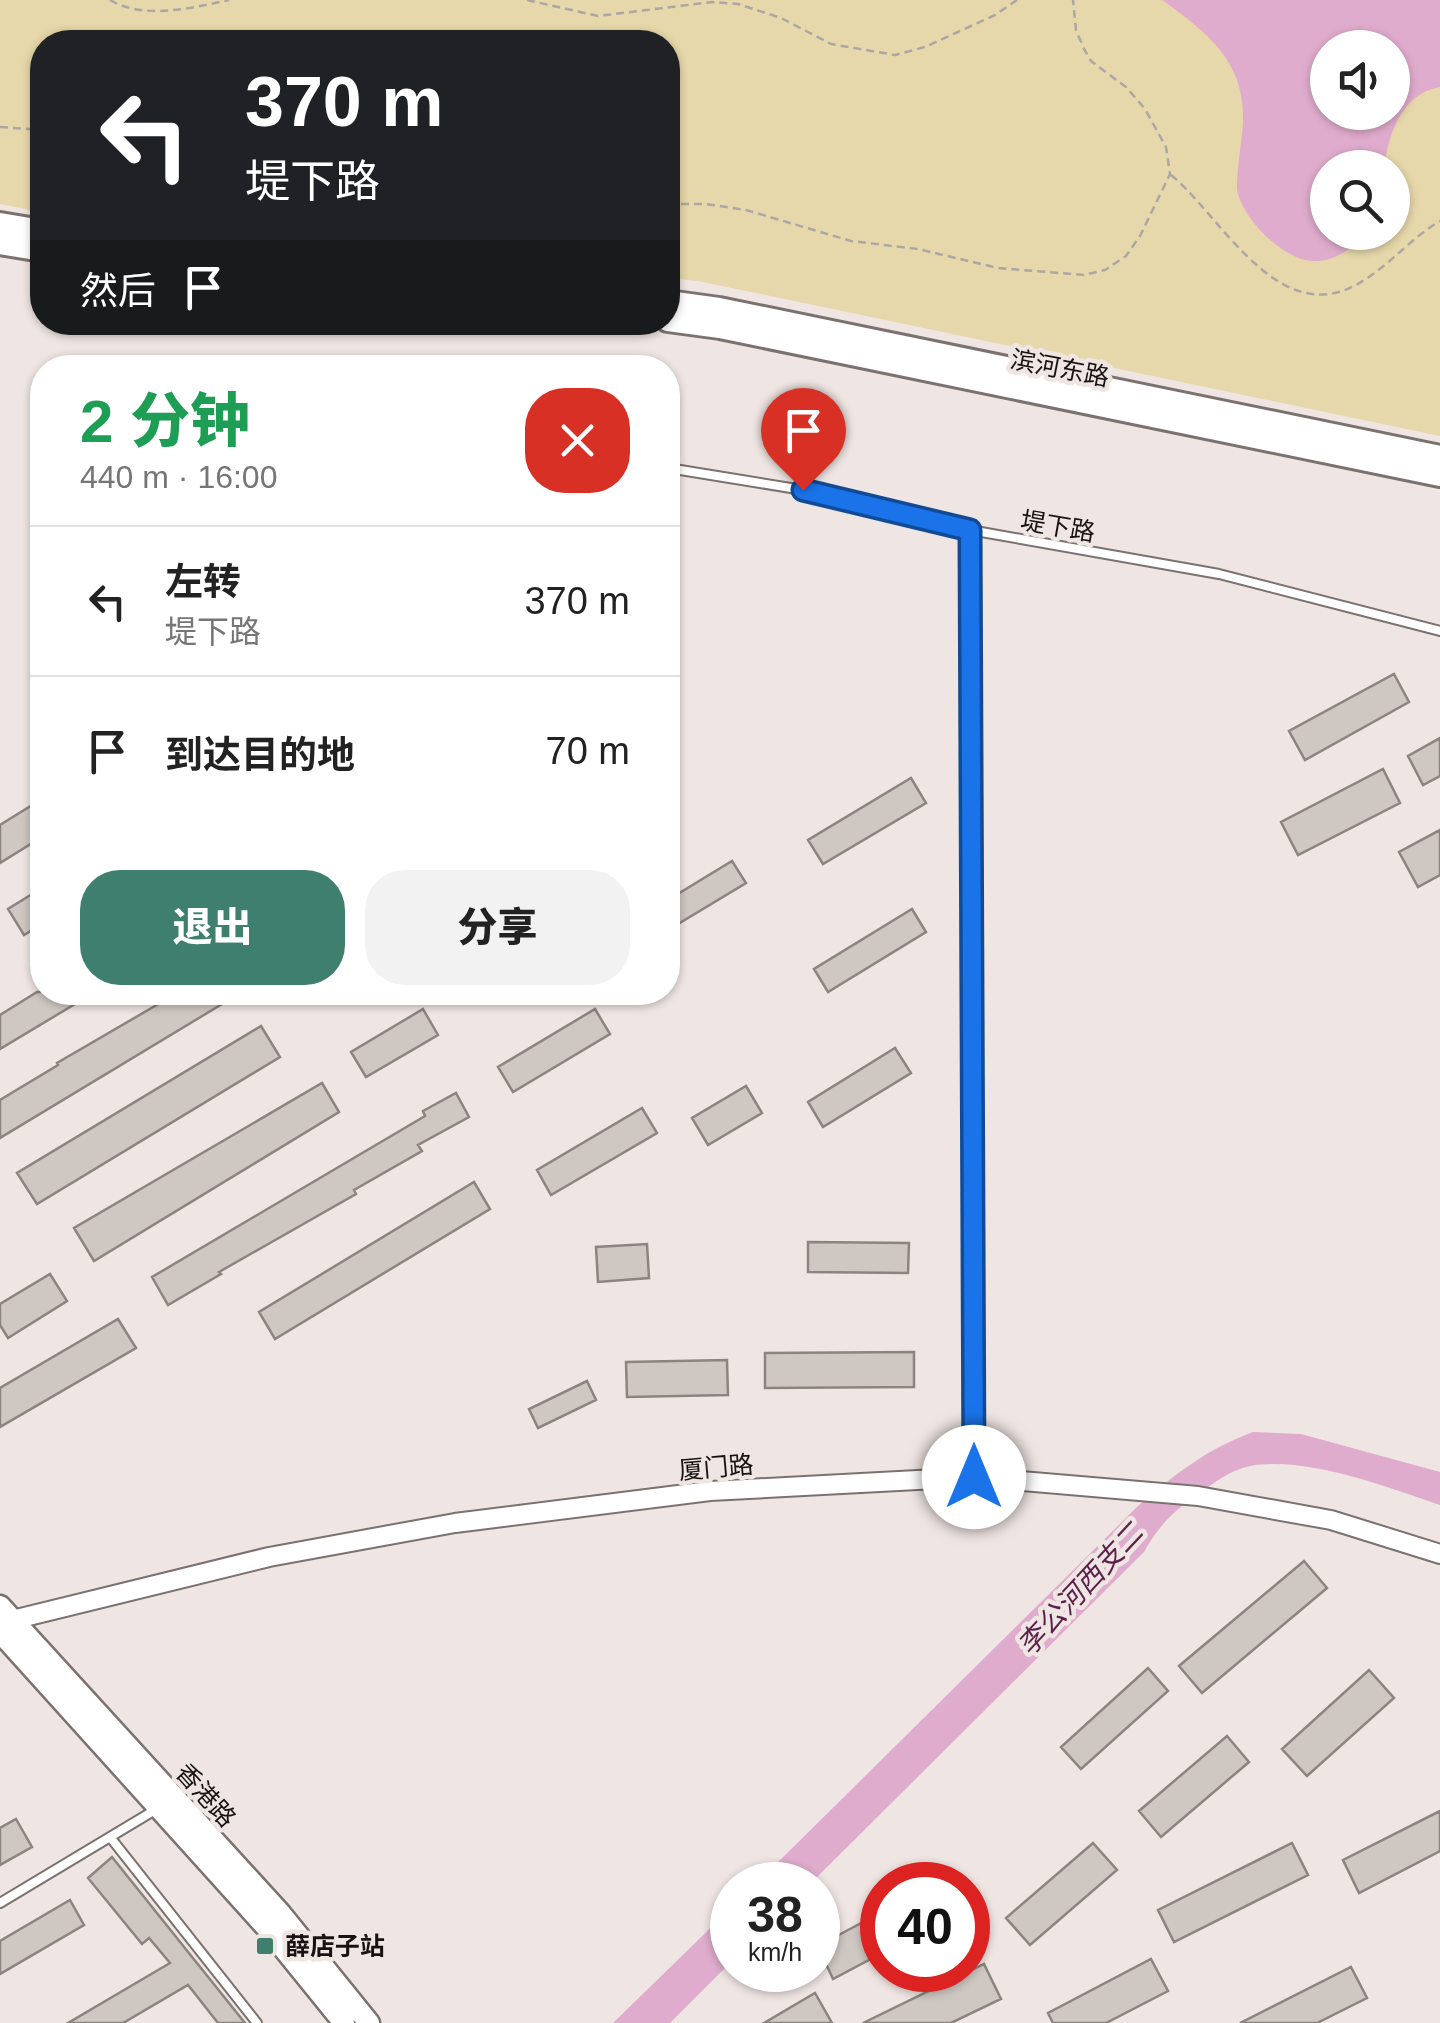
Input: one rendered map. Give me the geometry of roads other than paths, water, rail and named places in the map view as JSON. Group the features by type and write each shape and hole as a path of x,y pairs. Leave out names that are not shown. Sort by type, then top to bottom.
{"main road":[{"path":"0,224 30,229"},
{"path":"0,243 30,248"},
{"name":"滨河东路","path":"680,304 1440,457"},
{"name":"滨河东路","path":"680,322 1440,475"},
{"name":"香港路","path":"3,1620 159,1808 268,1928 344,2023"},
{"name":"香港路","path":"3,1620 281,1914 369,2023"}],"street":[{"path":"970,530 974,1477"},
{"name":"厦门路","path":"3,1620 269,1557 455,1523 710,1490 974,1477 1198,1496 1330,1520 1440,1554"}],"lane":[{"name":"堤下路","path":"680,470 803,490 970,530 1220,574 1440,631"},
{"path":"0,1903 159,1808"},
{"path":"110,1837 257,2023"}],"water":[{"path":"1162,0 1440,0 1440,87 1410,103 1410,30 1310,30 1310,130 1394,130 1387,150 1310,150 1310,250 1348,250 1330,259 1302,259 1265,236 1246,212 1237,189 1243,110 1240,89 1224,55 1197,27"},
{"name":"李公河西支二","path":"1253,1432 1301,1434 1440,1472 1440,1505 1346,1475 1296,1465 1250,1466 1228,1474 1173,1514 1144,1552 832,1862 778,1862 1138,1506 1192,1463"},
{"path":"710,1928 710,1983 670,2023 613,2023"}],"place":[{"name":"薛店子站","path":"265,1946"}]}
